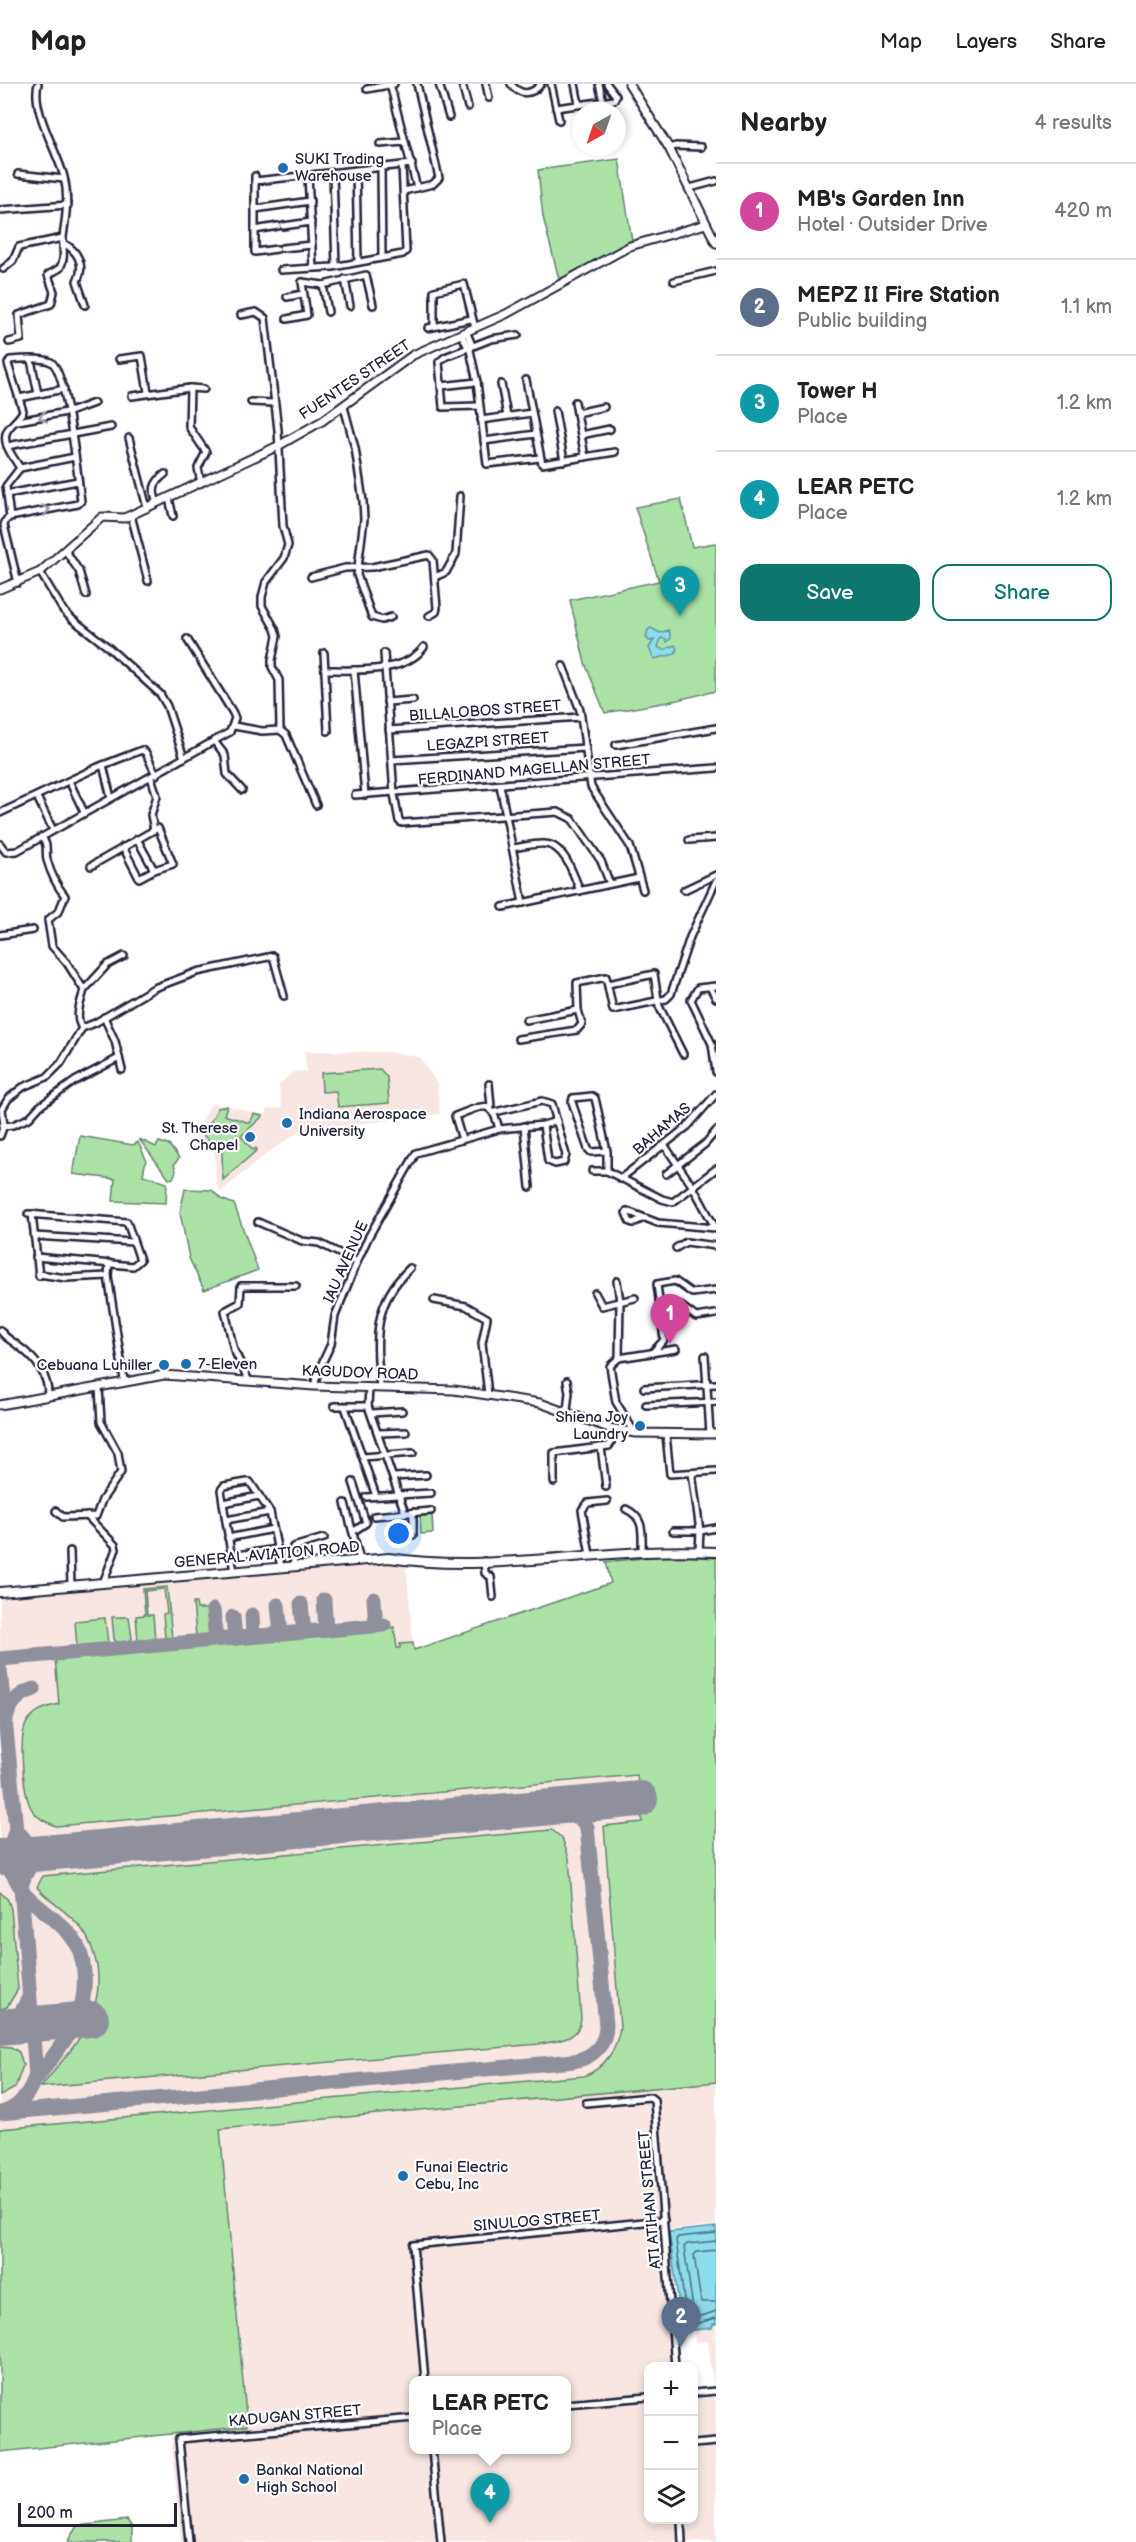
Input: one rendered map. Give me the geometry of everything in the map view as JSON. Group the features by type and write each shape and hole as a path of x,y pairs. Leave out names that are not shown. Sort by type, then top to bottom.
{"main road":[{"name":"GENERAL AVIATION ROAD","path":"0,1592 389,1558 427,1564 642,1551 716,1552"}],"street":[{"path":"9,342 21,339 19,315 51,304 54,292 48,275 60,268 65,251 63,241 68,205 64,179 36,100 38,84"},
{"path":"367,89 392,84 404,142 417,188"},
{"path":"404,190 437,182 439,178 417,84"},
{"path":"439,84 449,117"},
{"path":"462,84 468,107"},
{"path":"486,84 489,98"},
{"path":"511,84 517,90 525,93 536,90 541,84"},
{"path":"551,84 559,120"},
{"path":"575,84 579,102"},
{"path":"599,84 603,101"},
{"path":"595,102 616,98 608,84"},
{"path":"629,84 669,148 715,239"},
{"path":"556,108 572,105"},
{"path":"380,144 404,142"},
{"path":"669,148 701,147"},
{"path":"312,244 255,252 255,179 308,176 412,164"},
{"path":"281,270 335,267 401,255 406,251 402,165"},
{"path":"381,168 382,257"},
{"path":"356,170 358,261"},
{"path":"333,173 337,281"},
{"path":"18,174 64,179"},
{"path":"308,176 313,268"},
{"path":"690,188 716,181"},
{"path":"255,209 310,201"},
{"path":"0,210 68,205"},
{"path":"255,230 311,222"},
{"name":"FUENTES STREET","path":"0,589 40,572 102,517 124,518 278,446 344,407 403,360 538,298 630,246 706,224"},
{"path":"3,269 13,261 19,247 63,241 73,248 79,258 81,272 77,281 85,305"},
{"path":"674,281 716,272"},
{"path":"287,319 307,315 302,282 323,285 366,275 373,304"},
{"path":"345,279 350,306"},
{"path":"471,319 431,327 434,291 461,284 466,286 471,319 475,328"},
{"path":"323,285 328,312"},
{"path":"287,297 303,294"},
{"path":"242,315 256,312 265,318 278,446 283,526 288,545 284,558 266,582 262,606 277,636 272,668 279,680 280,730 290,742 316,806"},
{"path":"464,332 477,382 487,464 564,460 615,452"},
{"path":"479,406 443,408 439,362 445,357 491,339 518,335"},
{"path":"119,359 142,356 148,392"},
{"path":"18,583 4,525 6,520 10,517 78,504 81,501 64,389 54,363 43,360 10,360 8,364 23,411 18,421 8,430 7,446 20,468"},
{"path":"30,360 38,394"},
{"path":"50,373 59,371"},
{"path":"526,380 541,461"},
{"path":"441,386 477,382"},
{"path":"501,384 507,416"},
{"path":"190,388 189,426 206,452 198,468 201,483"},
{"path":"132,396 148,392 204,388"},
{"path":"19,398 64,389"},
{"path":"251,402 273,403"},
{"path":"575,402 585,457"},
{"path":"18,421 68,412 94,403"},
{"path":"344,407 355,448 363,501 358,578 371,615 376,619 391,617"},
{"path":"577,413 604,407"},
{"path":"555,411 564,460"},
{"path":"481,420 532,413"},
{"path":"7,446 111,427"},
{"path":"581,435 610,429"},
{"path":"484,441 536,434"},
{"path":"129,438 147,508"},
{"path":"10,517 6,486 20,468 75,457"},
{"path":"157,503 153,487 157,480 165,474"},
{"path":"7,494 78,481"},
{"path":"435,577 449,569 456,554 460,495"},
{"path":"169,498 174,516"},
{"path":"131,515 148,582"},
{"path":"65,550 79,571 86,595"},
{"path":"311,577 429,555 434,560 437,608 429,616"},
{"path":"40,572 63,610 108,646 160,694 167,706 184,758"},
{"path":"0,844 4,851 9,853 17,851 230,732 235,718 187,639"},
{"path":"325,670 384,667 412,659 424,646"},
{"path":"324,653 328,730"},
{"path":"384,653 397,819 402,823 558,812 567,814 601,861 610,884"},
{"path":"563,666 582,717 594,792 630,846 643,890"},
{"path":"354,670 365,795"},
{"path":"387,702 413,700"},
{"name":"BILLALOBOS STREET","path":"389,730 582,717"},
{"path":"234,726 262,731 280,730"},
{"path":"616,745 716,728"},
{"path":"214,741 225,755 227,774 242,790"},
{"name":"LEGAZPI STREET","path":"392,760 586,748"},
{"path":"0,813 103,765 142,750 146,753 153,776 156,796 152,815 154,830"},
{"path":"103,765 111,798"},
{"name":"FERDINAND MAGELLAN STREET","path":"355,795 394,794 716,768"},
{"path":"69,781 84,812"},
{"path":"500,785 523,903"},
{"path":"37,796 52,830"},
{"path":"91,866 123,847 137,839 158,828 173,864 139,878 123,847"},
{"path":"41,837 46,843 47,859 55,884 65,896 59,911 48,920 50,941 84,990"},
{"path":"689,840 716,838"},
{"path":"137,839 154,870"},
{"path":"512,848 545,844 551,846 570,867 580,891"},
{"path":"684,890 716,875"},
{"path":"503,907 639,878"},
{"path":"518,1039 577,1030 582,1024 578,1010 577,983 606,977 613,1010 666,999 671,994 690,937 716,881"},
{"path":"0,935 33,930"},
{"path":"82,1028 78,1023 78,1016 84,990 107,965 124,956"},
{"path":"0,1136 1,1107 8,1099 23,1087 47,1077 61,1063 82,1028 154,988 197,972 273,956 284,996"},
{"path":"608,984 654,974 661,1010 683,1054"},
{"path":"716,998 713,986 698,988 691,999 712,1044 716,1072"},
{"path":"526,1020 578,1010"},
{"path":"104,1017 115,1041 122,1071"},
{"path":"2,1125 13,1125 29,1118 40,1106 75,1081 119,1058"},
{"path":"489,1084 499,1129"},
{"name":"BAHAMAS","path":"620,1179 688,1126 716,1094"},
{"path":"607,1151 591,1152 588,1149 572,1102 573,1098 592,1096 595,1098 607,1151 607,1171"},
{"path":"543,1125 548,1161 560,1163 566,1159 566,1155 557,1121 552,1104 548,1102 493,1109 484,1106 454,1116 462,1140 499,1129 543,1125 557,1121"},
{"path":"524,1126 530,1187"},
{"path":"666,1174 705,1144 716,1131"},
{"name":"IAU AVENUE","path":"314,1386 331,1344 335,1316 357,1262 369,1236 416,1154 462,1140"},
{"path":"644,1218 668,1225 716,1229 693,1186 665,1146"},
{"path":"592,1171 607,1171 620,1179 674,1202 716,1169"},
{"path":"711,1174 716,1179"},
{"path":"708,1211 716,1209"},
{"path":"36,1257 133,1266 140,1260 127,1222 30,1214 34,1236 36,1257 39,1276 66,1278 108,1276"},
{"path":"258,1222 302,1241 319,1243 357,1262"},
{"path":"34,1236 133,1242"},
{"path":"676,1248 686,1242 716,1246"},
{"path":"109,1263 108,1276 124,1380"},
{"path":"380,1388 376,1334 389,1292 410,1268"},
{"path":"617,1281 620,1301 619,1358 609,1370 616,1402 634,1433"},
{"path":"652,1353 664,1340 657,1284 675,1281 692,1293 716,1290"},
{"path":"249,1381 234,1350 225,1311 240,1303 242,1286 296,1286"},
{"path":"595,1293 602,1306 635,1298"},
{"path":"434,1300 466,1306 487,1318 482,1343 488,1394"},
{"path":"681,1306 696,1317 716,1314"},
{"path":"0,1330 7,1339 29,1355 42,1372 48,1383 48,1395"},
{"path":"619,1358 676,1349"},
{"path":"705,1356 713,1434"},
{"name":"KAGUDOY ROAD","path":"0,1405 99,1387 124,1380 164,1375 314,1386 454,1390 540,1403 609,1428 634,1433 713,1434"},
{"path":"567,1380 569,1392 567,1412"},
{"path":"644,1388 716,1384"},
{"path":"56,1510 63,1517 96,1516 102,1500 121,1472 118,1453 101,1422 99,1387"},
{"path":"369,1388 368,1406 405,1513"},
{"path":"646,1405 716,1402"},
{"path":"334,1406 368,1406"},
{"path":"345,1407 376,1496"},
{"path":"372,1413 402,1411"},
{"path":"554,1482 554,1453 610,1445 609,1428"},
{"path":"379,1433 406,1432"},
{"path":"666,1434 668,1473 672,1475 716,1471"},
{"path":"601,1447 606,1487"},
{"path":"363,1457 414,1453"},
{"path":"692,1473 700,1531 699,1551"},
{"path":"394,1477 426,1475"},
{"path":"234,1572 221,1490 224,1486 248,1482 270,1512 281,1567"},
{"path":"353,1482 366,1523 354,1531"},
{"path":"366,1497 431,1493"},
{"path":"223,1503 259,1496"},
{"path":"590,1555 582,1510 588,1503 607,1501"},
{"path":"345,1503 360,1560"},
{"path":"626,1509 634,1513 642,1523 642,1551"},
{"path":"374,1516 431,1511"},
{"path":"226,1520 270,1512"},
{"path":"412,1535 413,1512"},
{"path":"87,1516 115,1545 116,1549 103,1583"},
{"path":"673,1531 700,1531 716,1528"},
{"path":"228,1538 273,1529"},
{"path":"294,1566 293,1547 324,1538"},
{"path":"231,1556 278,1549"},
{"path":"70,1551 71,1586"},
{"path":"484,1561 485,1573 491,1577 493,1597"},
{"name":"ATI ATIHAN STREET","path":"586,2103 653,2098 675,2362"},
{"name":"SINULOG STREET","path":"425,2376 413,2245 664,2220"},
{"path":"698,2393 716,2391"},
{"path":"571,2404 644,2397"},
{"name":"KADUGAN STREET","path":"189,2542 179,2439 409,2418"},
{"path":"698,2444 716,2442"},
{"path":"432,2454 441,2542"},
{"path":"681,2524 682,2542"}],"shaded area":[{"name":"Indiana Aerospace University","path":"304,1051 388,1052 420,1057 437,1084 440,1114 316,1129 307,1126 266,1154 221,1192 216,1185 215,1153 194,1135 211,1104 230,1106 263,1116 267,1115 267,1109 282,1108 279,1085 293,1072 307,1071"},
{"path":"716,1558 716,2225 659,2231 671,2362 644,2362 644,2524 698,2524 698,2398 716,2397 716,2542 181,2542 171,2434 247,2426 0,2148 0,1596 380,1562 406,1564 414,1650 611,1583 606,1562"},
{"path":"713,2324 716,2324 716,2383 713,2383 708,2341 695,2342 694,2330 711,2328"}],"green space":[{"path":"619,159 632,241 560,283 543,217 538,170"},
{"path":"681,499 692,547 716,543 716,691 605,713 585,663 570,600 659,581 635,507"},
{"path":"380,1069 387,1077 389,1103 338,1107 336,1091 322,1092 321,1073"},
{"path":"227,1106 224,1115 250,1123 254,1114 263,1116 241,1136 253,1150 256,1148 257,1150 223,1180 222,1153 203,1135 218,1108"},
{"path":"80,1136 133,1145 138,1142 146,1159 143,1175 167,1183 166,1203 113,1201 115,1179 73,1174"},
{"path":"139,1139 156,1147 159,1142 169,1145 179,1158 174,1165 176,1171 173,1178 169,1179"},
{"path":"185,1189 212,1190 221,1199 234,1204 258,1270 204,1290 189,1258 180,1212"},
{"path":"432,1513 433,1533 421,1534 420,1514"},
{"path":"670,1555 716,1558 716,2082 220,2129 247,2426 0,2452 0,2129 584,2076 598,2068 609,2057 620,2027 604,1826 642,1822 637,1775 56,1826 38,1817 31,1808 26,1790 22,1751 24,1729 30,1718 41,1710 59,1704 55,1657 394,1627 397,1648 400,1648 400,1644 413,1643 414,1650 611,1583 606,1562"},
{"path":"167,1587 172,1638 165,1638 163,1614 167,1613 164,1589 145,1591 147,1615 153,1615 155,1639 138,1641 136,1616 145,1615 143,1589"},
{"path":"193,1603 196,1603 197,1609 211,1609 214,1634 196,1636"},
{"path":"112,1617 129,1617 132,1638 129,1642 117,1643 114,1639"},
{"path":"105,1618 108,1643 77,1647 75,1621"},
{"path":"552,1830 562,1838 569,1858 581,2019 576,2032 566,2039 539,2044 41,2087 83,2032 96,2002 98,1985 97,1966 89,1941 76,1922 37,1887 43,1876"},
{"path":"0,1892 8,1900 11,1909 18,1989 7,2007 0,2009"},
{"path":"0,2046 11,2047 19,2052 23,2065 15,2088 0,2096"},
{"path":"127,2520 132,2527 132,2542 67,2542 77,2526"}],"water":[{"path":"651,628 660,633 669,630 671,638 667,642 666,639 661,638 658,647 663,650 675,645 677,649 675,654 654,659 649,648 654,640 649,641 646,637"},
{"path":"716,2227 716,2324 713,2324 712,2328 694,2330 682,2328 669,2232"}],"taxiway":[{"path":"374,1599 376,1626"},
{"path":"324,1600 326,1630"},
{"path":"301,1604 304,1632"},
{"path":"278,1605 281,1634"},
{"path":"213,1610 216,1639"},
{"path":"252,1615 253,1636"},
{"path":"233,1617 235,1638"},
{"path":"0,1659 384,1625"},
{"path":"0,1670 16,1829 12,1841 0,1853"},
{"path":"6,1720 15,1700 34,1689"},
{"path":"0,2113 574,2061 587,2056 601,2044 606,2025 587,1827 574,1811 563,1806"},
{"path":"16,1829 29,1845 48,1852"},
{"path":"5,2112 25,2097 36,2075 21,1887 30,1866 48,1852"},
{"path":"0,1862 11,1871 24,1893 72,1937 83,1963 84,1989 78,2017 37,2078"},
{"path":"0,2027 19,2017 29,1997"}],"runway":[{"path":"0,1857 640,1799"},
{"path":"0,2027 91,2019"}],"place":[{"name":"SUKI Trading Warehouse","path":"283,168"},
{"name":"Tower H","path":"680,616"},
{"name":"Indiana Aerospace University","path":"287,1123"},
{"name":"St. Therese Chapel","path":"250,1137"},
{"name":"MB's Garden Inn","path":"670,1344"},
{"name":"7-Eleven","path":"186,1364"},
{"name":"Cebuana Luhiller","path":"164,1365"},
{"name":"Shiena Joy Laundry","path":"640,1426"},
{"name":"Funai Electric Cebu, Inc","path":"403,2176"},
{"name":"MEPZ II Fire Station","path":"681,2347"},
{"name":"Bankal National High School","path":"244,2479"},
{"name":"LEAR PETC","path":"490,2523"}]}
